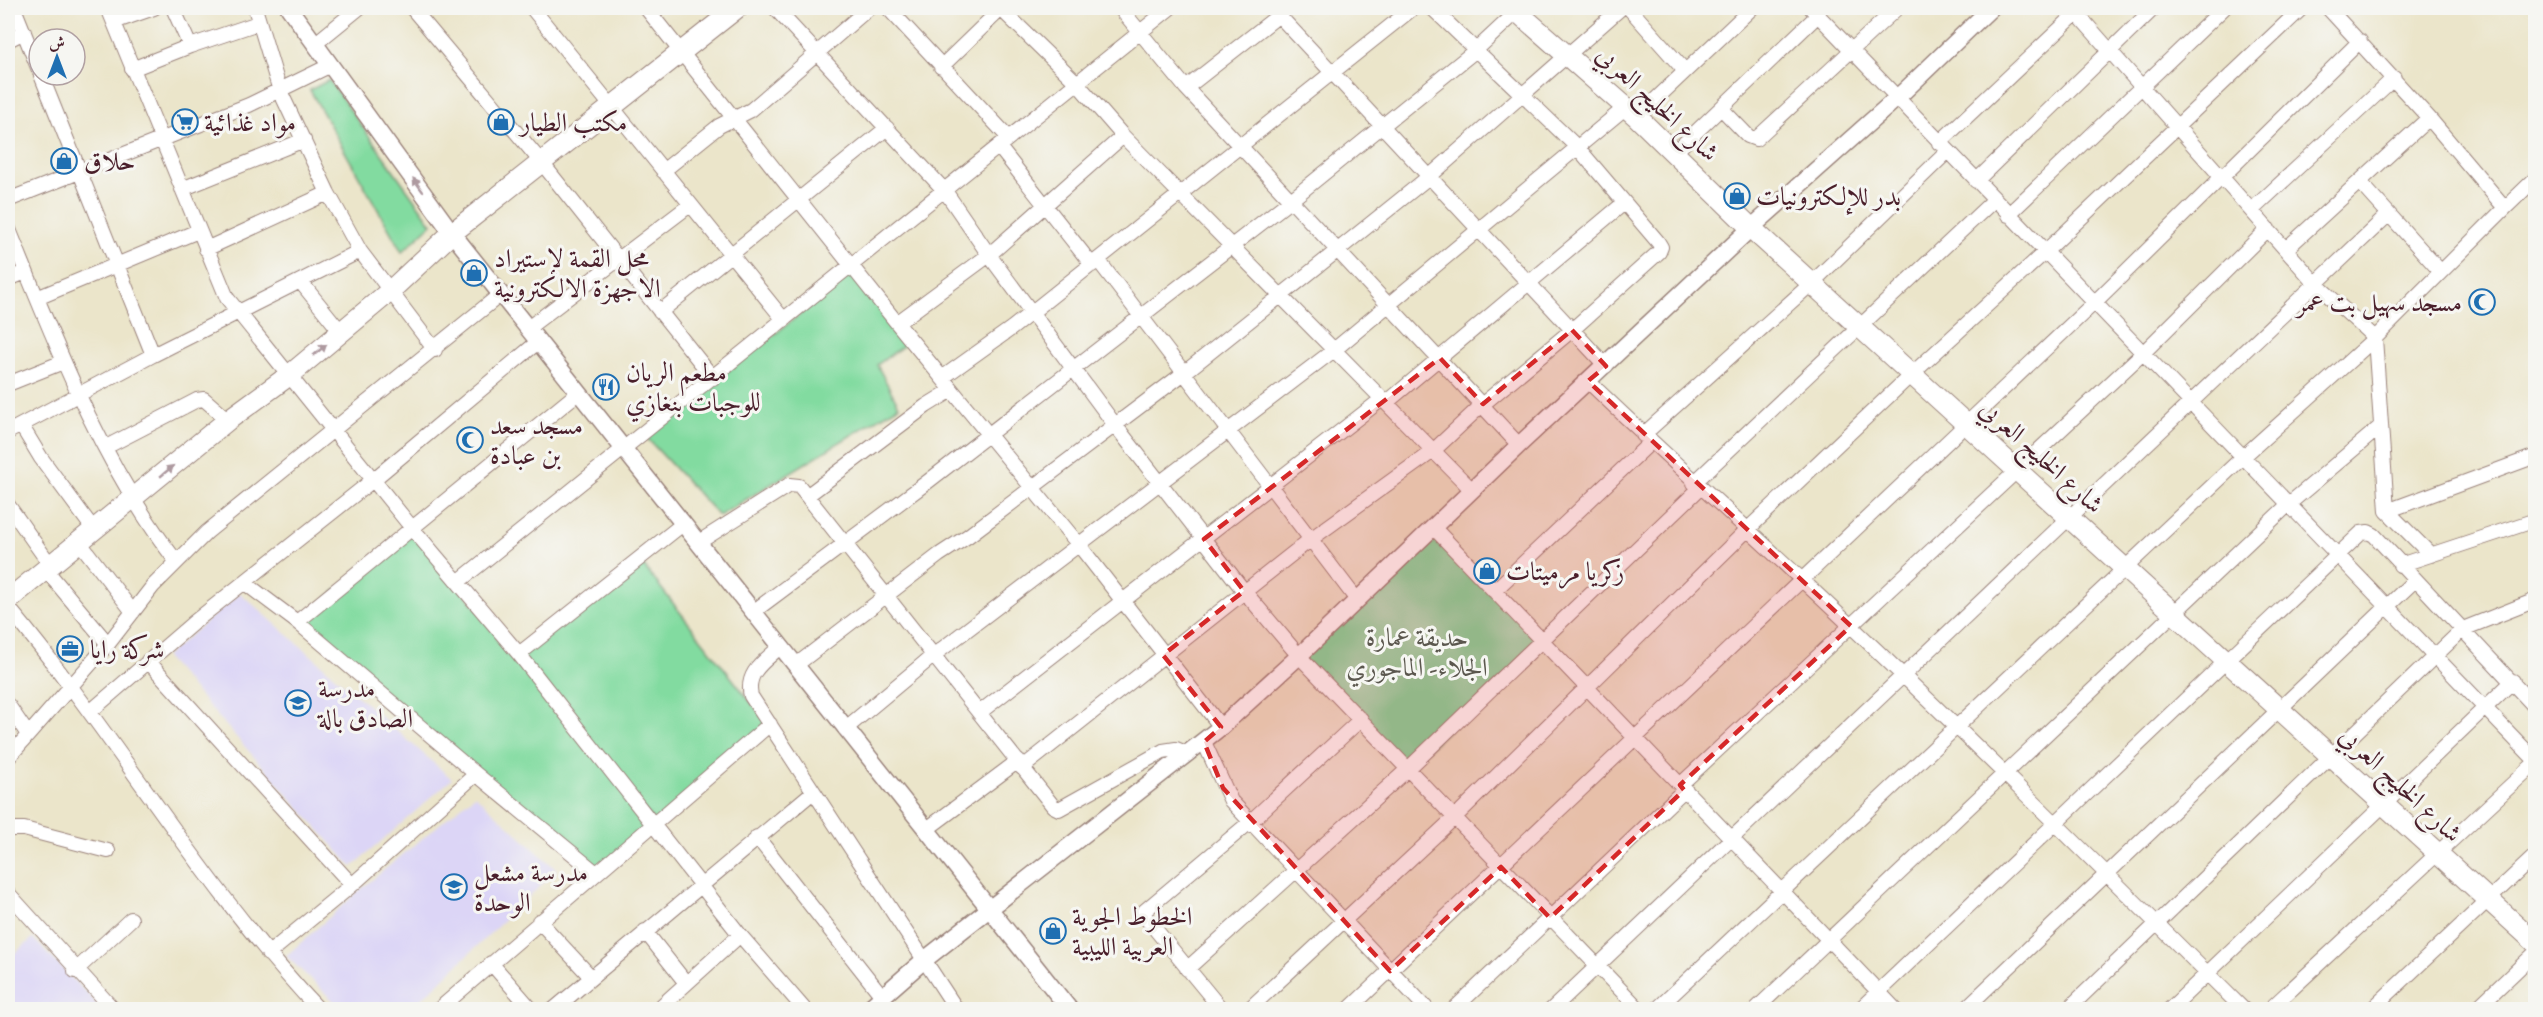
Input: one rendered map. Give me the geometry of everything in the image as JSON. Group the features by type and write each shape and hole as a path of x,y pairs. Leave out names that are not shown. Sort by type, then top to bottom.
{"main road":[{"path":"8,600 228,420 291,374 389,292 452,232 736,8"},
{"name":"شارع الخليج العربي","path":"1517,9 1631,112 1751,228 1813,282 2535,943"}],"street":[{"path":"14,8 27,40"},
{"path":"108,8 160,140 227,298 291,374 412,528 519,654 655,824 699,885 805,1010"},
{"path":"114,22 154,8"},
{"path":"173,8 190,46"},
{"path":"255,8 280,91 328,193 360,251 435,350"},
{"path":"289,8 452,232 1070,1010"},
{"path":"315,43 359,8"},
{"path":"412,8 542,163 712,378"},
{"path":"532,8 784,320"},
{"path":"646,8 987,435 1078,545 1221,727"},
{"path":"775,8 945,191 989,255 1115,425 1244,591 1299,656 1640,1010"},
{"path":"663,171 719,126 751,110 869,8"},
{"path":"888,8 1004,142 1045,205 1140,317 1357,600"},
{"path":"941,67 1001,8 1076,82 1123,136 1472,490"},
{"path":"1120,8 1186,88 1519,445"},
{"path":"458,582 1170,8"},
{"path":"942,378 1033,312 1413,8"},
{"path":"927,829 1020,764 1311,538 1433,451 1483,404 1572,330 1659,252 1658,242 1578,148 1432,8"},
{"path":"796,665 1184,373 1281,296 1430,176 1621,8"},
{"path":"1629,8 1685,71"},
{"path":"845,729 934,655 1334,350 1578,148 1685,71 1752,8"},
{"path":"1721,108 1748,136 1756,139 1897,8"},
{"path":"867,1010 923,961 1221,727 1751,228 1897,98 1991,8"},
{"path":"1976,181 2154,8"},
{"path":"2008,215 2224,8"},
{"path":"1248,1010 1454,818 1748,530 1912,374 2045,252 2176,125 2302,8"},
{"path":"2328,8 2394,78 2505,208"},
{"path":"753,612 844,545 1291,200 1476,50 1517,9"},
{"path":"1494,591 1647,439 1813,282 2077,9 2110,52 2222,175 2317,285 2375,338 2387,512 2431,555"},
{"path":"1186,88 1280,10 1332,74 1606,366"},
{"path":"1673,154 1721,108 1814,11 2008,215 2192,401 2535,761 2269,1010"},
{"path":"132,69 258,22"},
{"path":"8,40 24,32"},
{"path":"1348,1010 1637,738 1965,422 2095,302 2360,41"},
{"path":"8,201 280,91 331,65"},
{"path":"2252,210 2394,78"},
{"path":"46,87 153,355"},
{"path":"2286,249 2429,118"},
{"path":"660,312 732,256 887,128"},
{"path":"897,323 989,255 1123,136"},
{"path":"182,189 303,140"},
{"path":"1656,1010 2125,567 2375,338 2535,178"},
{"path":"2360,182 2440,272"},
{"path":"206,249 328,193"},
{"path":"1187,969 1408,769 1542,641 1697,485 1994,200"},
{"path":"979,712 1269,487 1440,358 1527,282 1624,203"},
{"path":"528,328 690,205"},
{"path":"1551,1010 2317,285 2389,214"},
{"path":"8,227 63,362 79,395 132,500 176,561"},
{"path":"1453,1010 1851,626 2144,352 2268,229"},
{"path":"37,298 198,231"},
{"path":"8,432 153,355 360,251"},
{"path":"8,279 26,272"},
{"path":"300,281 341,332"},
{"path":"8,758 27,733 108,644 176,561 207,532 435,350 501,294"},
{"path":"90,712 148,661 374,480 539,341"},
{"path":"8,384 63,362"},
{"path":"1588,381 1647,439 1801,578 2056,822 2104,874 2244,1010"},
{"path":"808,495 926,406 951,390"},
{"path":"297,622 579,392"},
{"path":"106,447 197,400 204,399 212,404 228,420"},
{"path":"21,425 133,612"},
{"path":"1755,1010 2290,503 2381,426"},
{"path":"2387,512 2535,456"},
{"path":"699,542 789,485 799,486 1053,806 1059,809 1163,751 1176,749 1188,754"},
{"path":"8,505 48,568 108,644"},
{"path":"2400,565 2535,520"},
{"path":"519,654 684,523"},
{"path":"1434,528 1783,889 1896,1010"},
{"path":"1859,1010 2228,662 2361,533 2368,532 2374,535 2400,565 2533,701"},
{"path":"1964,1010 2104,874 2281,710 2415,580"},
{"path":"245,583 297,622 596,872"},
{"path":"2067,1010 2463,629 2535,600"},
{"path":"8,607 90,712 214,886 268,954 319,1010"},
{"path":"781,646 754,672 750,679 751,696 957,1010"},
{"path":"148,661 352,885"},
{"path":"2169,1010 2513,681"},
{"path":"8,705 27,733"},
{"path":"1222,1010 1142,913 1250,822 1361,720"},
{"path":"438,1010 770,724"},
{"path":"1204,742 1223,788 1250,822 1428,1010"},
{"path":"268,954 352,885 476,774"},
{"path":"553,1010 756,837 813,792"},
{"path":"8,829 24,829 108,851"},
{"path":"756,837 882,996"},
{"path":"2371,1010 2535,855"},
{"path":"8,893 75,971 114,1010"},
{"path":"75,971 130,919"},
{"path":"539,921 591,977"},
{"path":"645,931 686,983"},
{"path":"657,1010 740,935"},
{"path":"2475,1010 2535,952"},
{"path":"491,963 532,1010"}],"highlighted area":[{"path":"1572,330 1606,366 1588,381 1851,626 1680,785 1684,790 1550,918 1501,867 1390,971 1223,788 1204,742 1221,727 1163,655 1244,591 1204,539 1440,358 1483,404"}],"shaded area":[{"path":"240,593 452,779 352,867 165,657"},
{"path":"475,795 557,870 411,1009 342,1009 286,956 360,890"},
{"path":"33,938 102,1009 8,1009 8,959"}],"green space":[{"path":"329,80 432,224 402,252 310,90"},
{"path":"859,268 911,340 877,365 899,406 719,516 645,436"},
{"path":"412,529 654,824 596,871 297,622"},
{"name":"حديقة عمارة الجلاء- الماجوري","path":"1434,529 1542,641 1408,768 1300,656"},
{"path":"639,560 768,724 655,823 519,654"}],"place":[{"name":"مواد غذائية","path":"185,122"},
{"name":"مكتب الطيار","path":"501,122"},
{"name":"حلاق","path":"64,161"},
{"name":"بدر للإلكترونيات","path":"1737,196"},
{"name":"محل القمة لإستيراد الاجهزة الالكترونية","path":"474,273"},
{"name":"مسجد سهيل بت عمر","path":"2482,302"},
{"name":"مطعم الريان للوجبات بنغازي","path":"606,387"},
{"name":"مسجد سعد بن عبادة","path":"470,440"},
{"name":"زكريا مرميتات","path":"1487,571"},
{"name":"شركة رايا","path":"70,649"},
{"name":"مدرسة الصادق بالة","path":"298,703"},
{"name":"مدرسة مشعل الوحدة","path":"454,887"},
{"name":"الخطوط الجوية العربية الليبية","path":"1053,931"}]}
